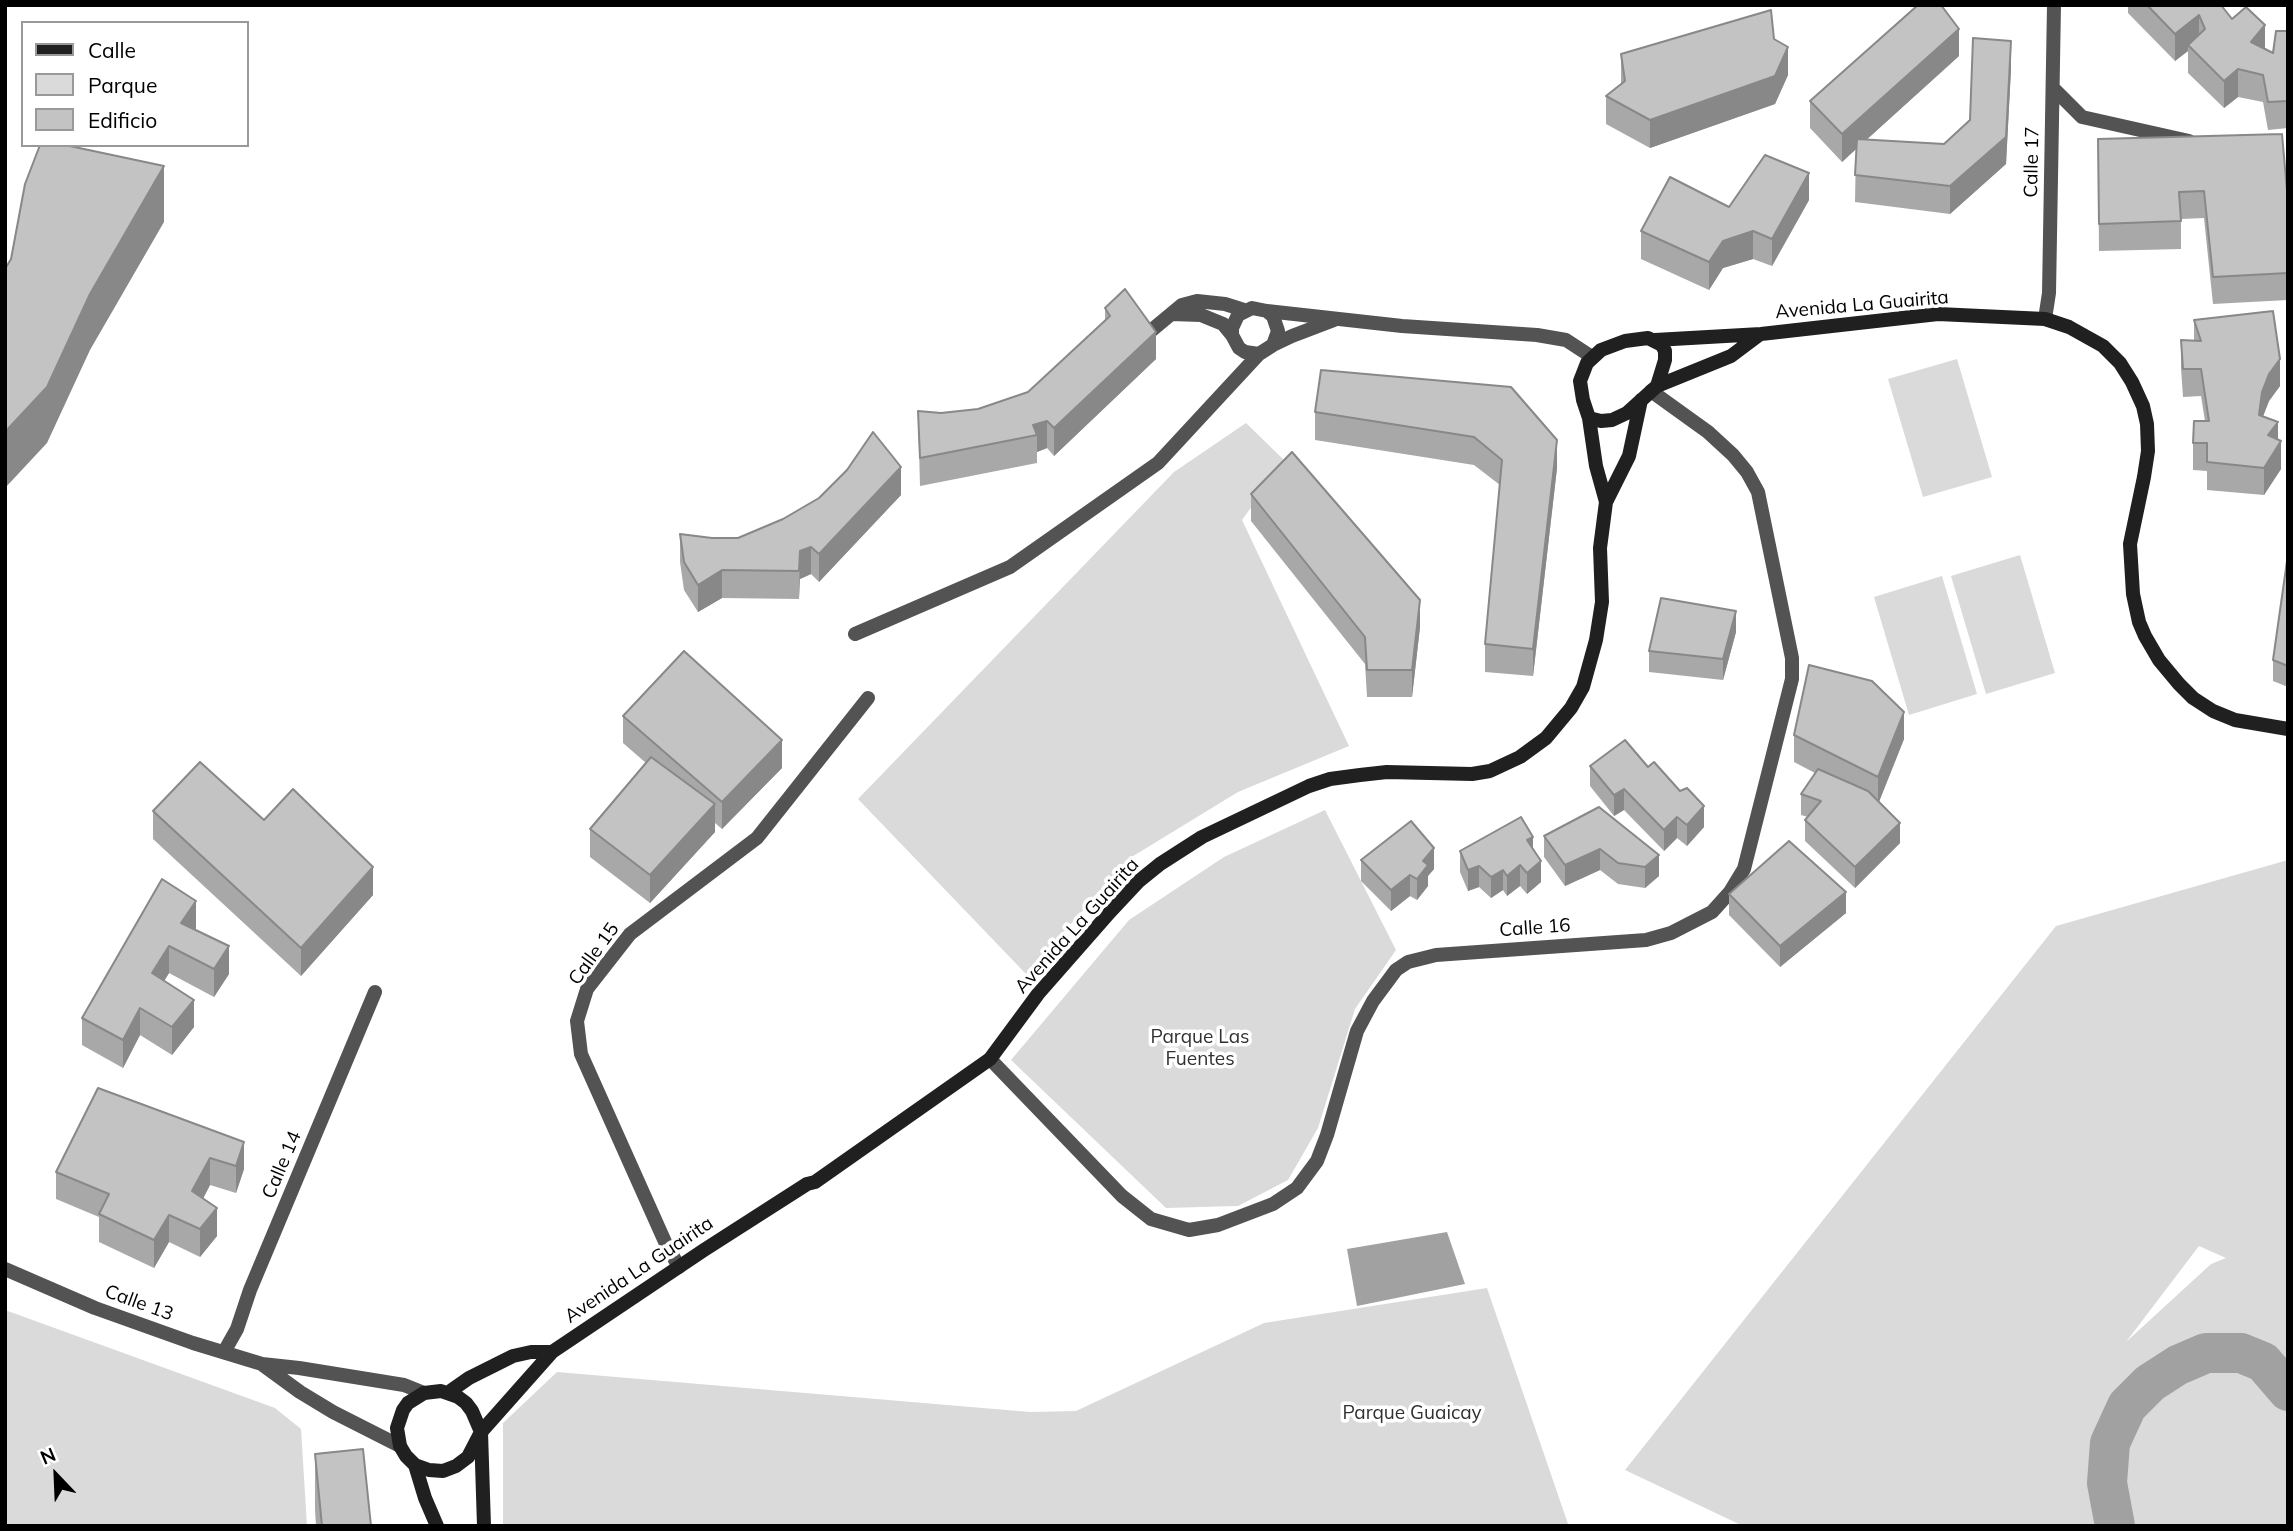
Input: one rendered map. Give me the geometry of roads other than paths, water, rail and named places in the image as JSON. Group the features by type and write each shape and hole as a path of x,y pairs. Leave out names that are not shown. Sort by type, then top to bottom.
{"street":[{"name":"Calle 17","path":"2045,319 2049,293 2054,5"},
{"path":"2053,88 2082,117 2202,143"},
{"path":"1128,350 1182,305 1197,301 1225,304 1244,310 1260,308 1402,326 1537,335 1566,340 1592,356"},
{"path":"1232,335 1234,321 1244,310"},
{"path":"1267,311 1277,323 1277,338 1273,345"},
{"path":"1171,314 1200,315 1223,324 1239,348 1245,352 1259,354"},
{"name":"Avenida La Guairita","path":"1606,502 1596,466 1580,381 1592,356 1613,344 1625,341 1761,334 1938,314 2045,319 2069,327 2103,346 2120,363 2143,406 2148,451 2130,544 2130,571 2139,622 2152,649 2179,684 2193,698 2213,711 2235,720 2288,729"},
{"path":"855,634 1010,567 1158,463 1259,354 1292,336 1339,319"},
{"name":"Avenida La Guairita","path":"1589,418 1612,420 1628,413 1650,392 1731,356 1761,334"},
{"name":"Avenida La Guairita","path":"415,1465 443,1471 456,1466 468,1457 481,1432 552,1352 807,1184 815,1182 990,1059 1038,994 1117,904 1149,873 1191,844 1309,786 1330,779 1387,772 1441,774 1490,771 1520,757 1546,737 1571,708 1583,687 1596,640 1602,602 1600,548 1606,502 1629,456 1650,392 1665,360 1665,351 1656,340"},
{"name":"Calle 16","path":"990,1059 1122,1196 1151,1219 1189,1230 1218,1225 1273,1204 1297,1188 1317,1161 1357,1031 1373,1001 1396,970 1408,962 1436,955 1646,940 1671,933 1712,912 1730,892 1744,869 1793,679 1792,659 1758,492 1733,455 1708,432 1650,392"},
{"name":"Calle 15","path":"679,1267 666,1244 581,1054 577,1021 587,989 630,934 757,838 868,698"},
{"name":"Calle 14","path":"224,1352 237,1329 250,1290 375,992"},
{"name":"Calle 13","path":"5,1269 95,1308 192,1343 262,1364 404,1385 424,1393"},
{"name":"Avenida La Guairita","path":"449,1392 469,1378 513,1356 531,1352 552,1352"},
{"name":"Calle 13","path":"262,1364 322,1405 400,1446"},
{"path":"436,1526 415,1465 400,1446 397,1428 408,1403 424,1393 441,1391 449,1392 466,1403 481,1432 484,1526"}],"waterway":[{"path":"2115,1526 2107,1483 2110,1443 2127,1406 2150,1383 2178,1365 2206,1353 2241,1353 2263,1362 2288,1391"}],"park label":[{"name":"Parque Las Fuentes","path":"1200,1048"},
{"name":"Parque Guaicay","path":"1412,1413"}]}
